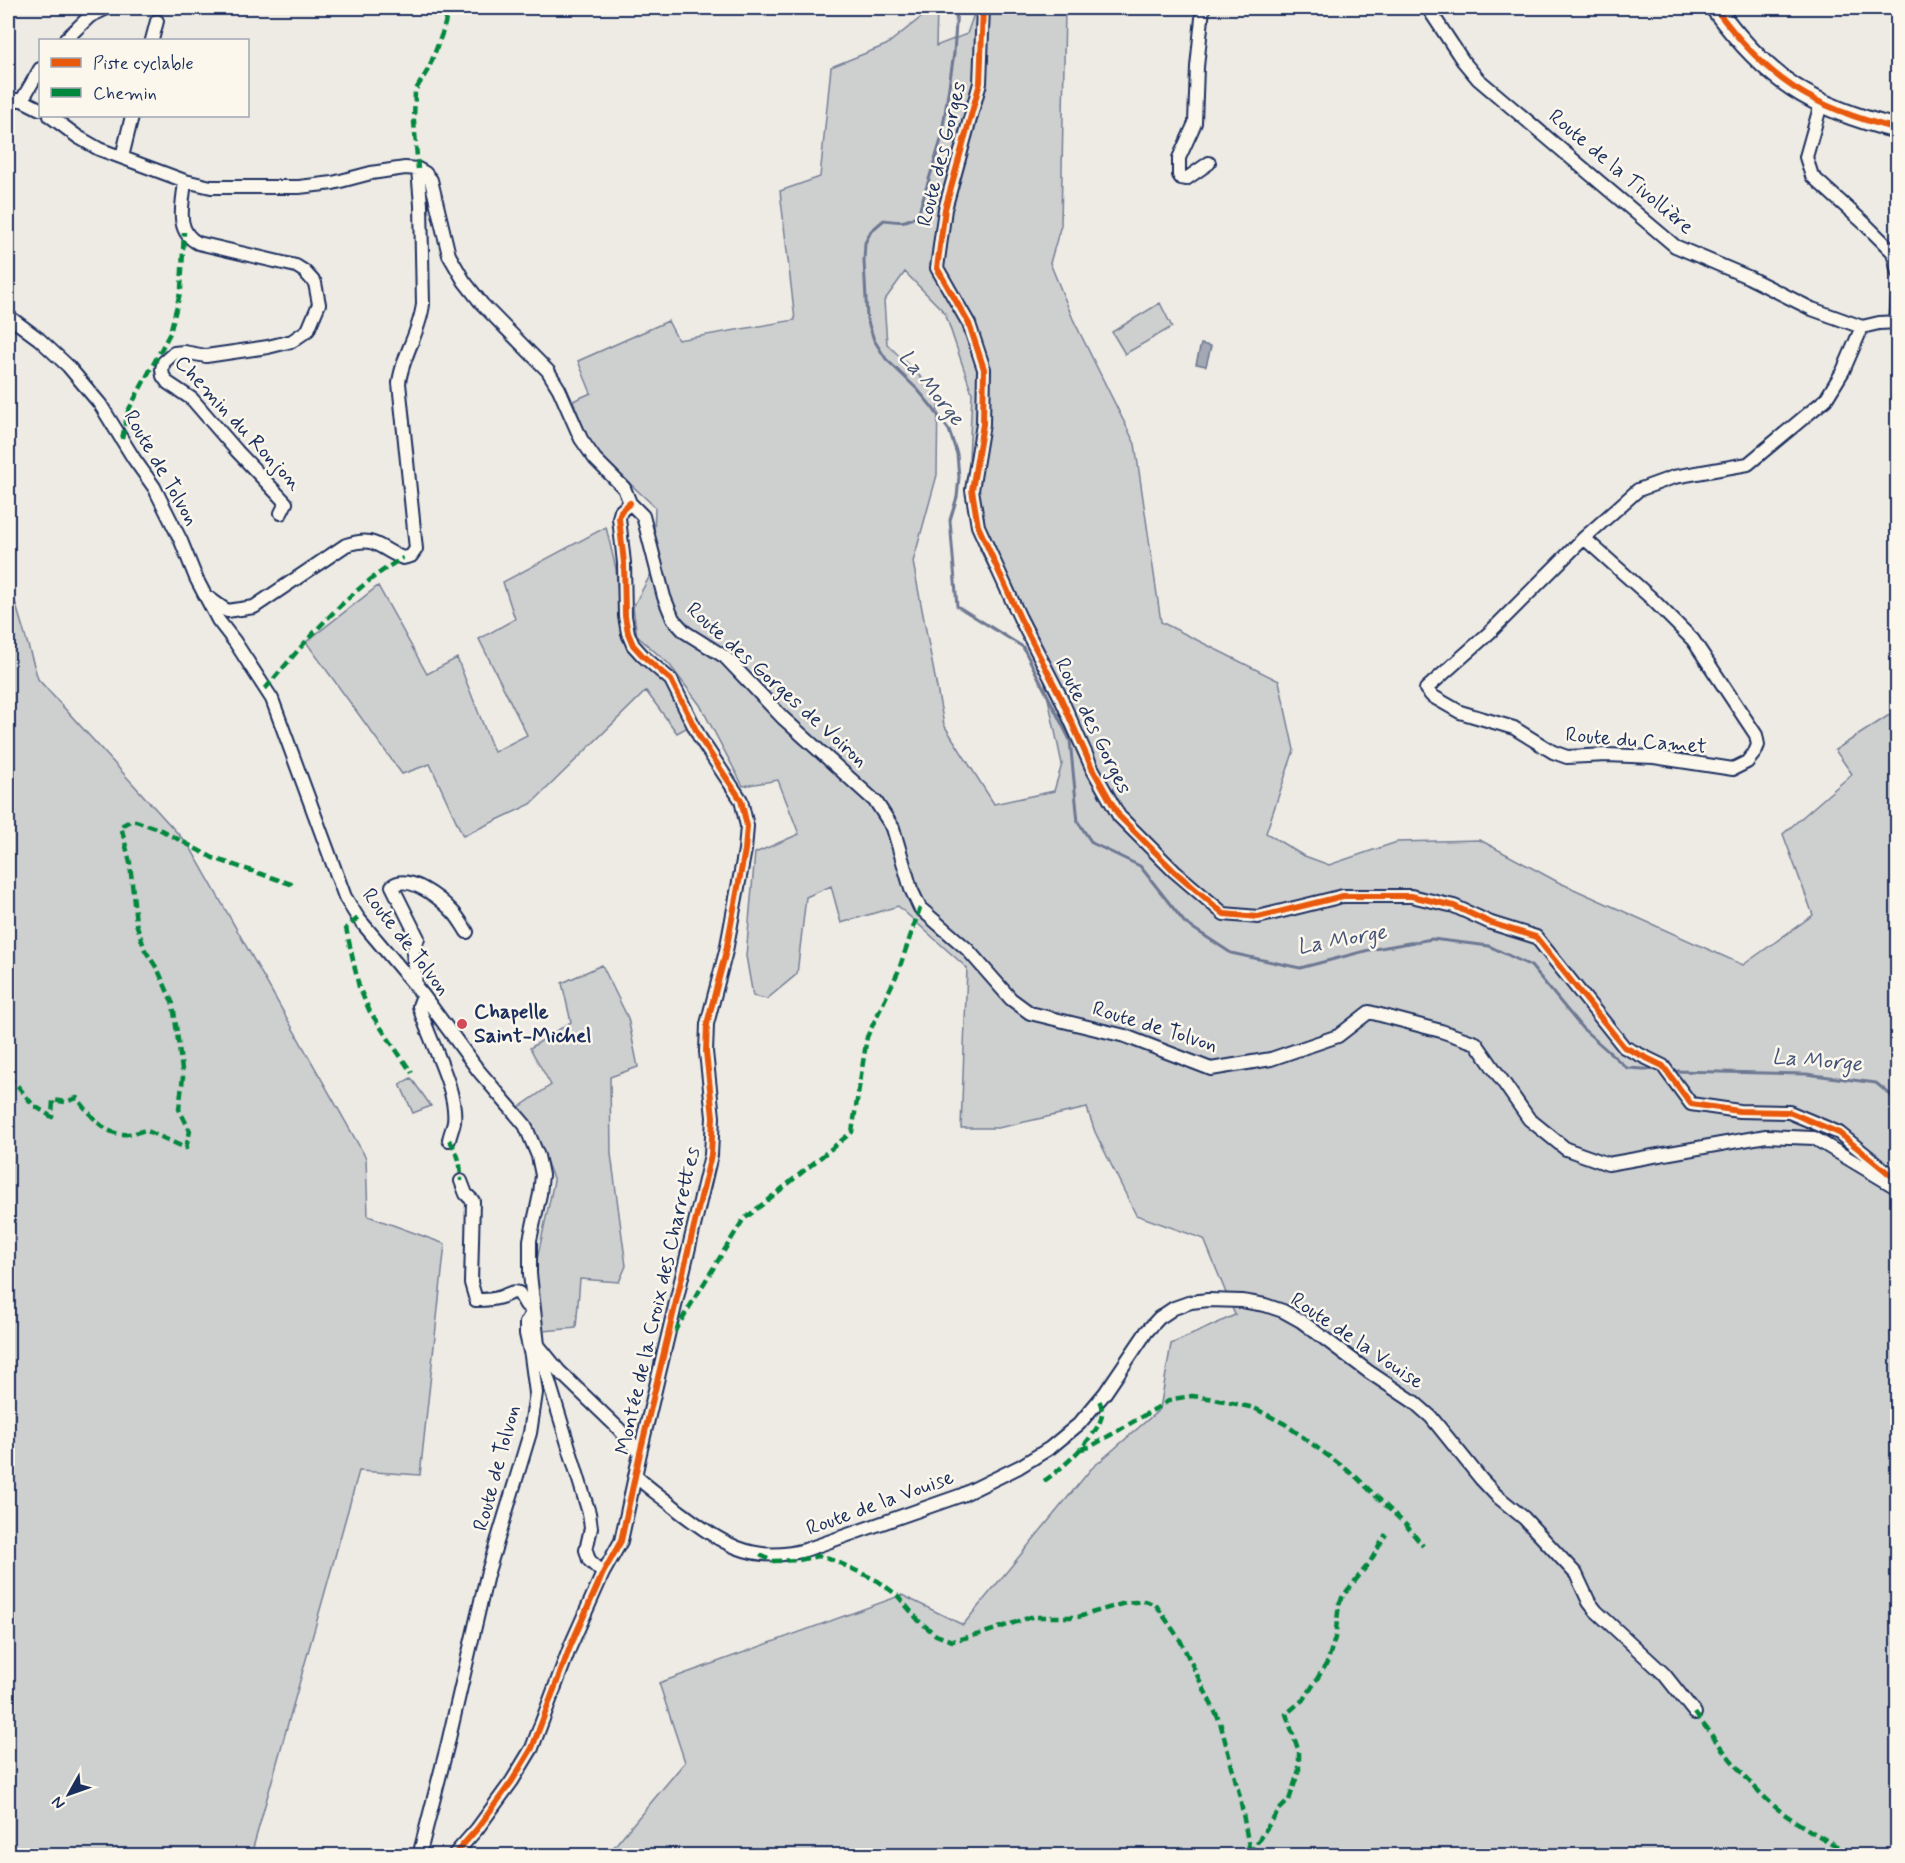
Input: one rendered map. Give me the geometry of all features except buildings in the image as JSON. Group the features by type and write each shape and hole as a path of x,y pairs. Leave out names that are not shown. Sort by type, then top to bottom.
{"main road":[{"path":"1715,8 1738,39 1765,66 1798,92 1847,114 1898,129"}],"street":[{"path":"66,39 90,16 107,8"},
{"name":"Route des Gorges","path":"983,8 980,83 945,208 937,268 969,324 984,369 983,424 972,490 978,526 1092,768 1119,816 1174,871 1224,914 1258,917 1343,896 1411,896 1455,906 1491,923 1536,937 1624,1047 1663,1066 1691,1104 1739,1111 1788,1112 1839,1133 1898,1181"},
{"path":"1203,8 1197,67 1195,123 1179,158 1179,174 1181,178 1186,178 1209,163"},
{"name":"Route de la Tivollière","path":"1428,8 1462,61 1479,79 1675,246 1748,277 1812,309 1862,327 1897,322"},
{"path":"152,39 157,21"},
{"path":"22,100 39,71"},
{"path":"8,100 22,100 39,108"},
{"path":"1821,104 1806,157 1812,176 1893,252 1898,273"},
{"path":"51,117 99,149 185,181 212,187 299,187 333,183 371,173 405,168 418,169 421,205 422,319 400,370 399,383 416,549 411,556 403,558 378,544 362,540 346,545 254,606 227,611 216,605 204,593"},
{"path":"122,157 132,117"},
{"name":"Route des Gorges de Voiron","path":"418,169 431,180 449,255 464,281 482,304 548,371 559,389 581,439 594,459 624,488 630,503 642,516 664,597 673,619 685,632 725,657 783,718 876,802 893,828 911,889"},
{"name":"Chemin du Ronjon","path":"185,181 182,217 184,232 189,238 198,243 296,266 315,283 319,304 308,330 292,341 206,356 184,352 174,353 164,362 162,369 163,376 168,383 192,399 286,503 281,513"},
{"path":"1897,322 1898,295"},
{"name":"Route de Tolvon","path":"8,316 39,339 60,359 100,404 162,502 218,620 272,699 335,864 345,897 358,918 420,991 478,1070 525,1125 538,1156 542,1174 531,1240 530,1274 533,1311 526,1323 536,1393 531,1433 487,1575 419,1856"},
{"name":"Route du Camet","path":"1584,538 1650,597 1693,640 1756,735 1758,745 1747,762 1728,769 1654,758 1560,755 1514,728 1460,712 1428,693 1427,686 1489,633 1584,538 1638,490 1674,477 1748,464 1826,399 1843,370 1862,327"},
{"name":"Montée de la Croix des Charrettes","path":"453,1856 477,1829 513,1781 532,1748 570,1647 603,1573 621,1541 711,1155 713,1118 706,1052 707,1024 726,951 746,850 747,826 741,800 700,738 671,680 643,656 633,645 628,633 619,518 621,511 630,503"},
{"path":"449,1140 454,1120 452,1102 445,1074 419,1006 420,991 413,952 418,938 392,886 397,882 406,881 434,896 455,914 467,932"},
{"name":"Route de Tolvon","path":"911,889 920,908 967,949 1011,999 1030,1013 1125,1036 1211,1069 1271,1059 1338,1036 1369,1012 1441,1031 1476,1044 1529,1119 1566,1149 1608,1164 1766,1136 1814,1138 1898,1188"},
{"path":"462,1181 466,1194 473,1201 471,1283 476,1300 500,1298 512,1292 519,1293 526,1305 533,1311 538,1345 589,1513 591,1528 586,1550 589,1560 603,1573"},
{"name":"Route de la Vouise","path":"636,1476 706,1531 738,1549 760,1555 785,1556 962,1495 1019,1467 1050,1448 1079,1424 1105,1393 1147,1331 1159,1318 1174,1308 1191,1302 1208,1300 1242,1301 1265,1305 1283,1311 1300,1321 1369,1372 1414,1401 1431,1418 1481,1479 1497,1496 1524,1518 1576,1574 1596,1611 1657,1667 1695,1713"},
{"path":"538,1345 559,1371 618,1428 640,1453"}],"shaded area":[{"path":"933,8 937,8 936,46 967,34 976,8 1065,8 1061,225 1050,263 1073,319 1135,444 1161,622 1279,681 1294,750 1266,833 1302,855 1329,865 1397,842 1480,840 1558,882 1743,965 1813,915 1783,834 1852,774 1835,750 1897,710 1897,1855 607,1855 685,1762 659,1683 902,1595 963,1625 1091,1469 1160,1409 1171,1344 1235,1315 1204,1239 1136,1215 1095,1132 1087,1108 998,1128 961,1128 967,968 898,906 841,923 831,886 806,897 797,974 767,999 753,996 746,956 755,853 799,834 778,780 743,786 700,705 669,664 637,636 633,607 653,570 655,507 591,447 573,401 591,393 578,361 668,321 678,340 795,320 780,191 820,177 831,67 886,45","holes":["905,272 945,313 972,393 969,459 980,550 1042,670 1062,764 1054,791 994,804 944,725 913,562 937,475 938,394 887,344 884,301"]},
{"path":"1160,303 1172,327 1125,354 1112,332"},
{"path":"1201,344 1211,346 1206,366 1196,364"},
{"path":"606,527 616,569 622,639 667,684 688,727 677,733 646,691 531,804 463,836 430,764 402,774 306,642 378,586 427,674 457,658 494,752 527,735 479,639 515,619 503,582"},
{"path":"8,578 38,679 190,847 366,1158 368,1216 445,1244 420,1475 359,1471 251,1855 8,1855"},
{"path":"602,965 628,1018 638,1067 610,1077 611,1154 626,1266 619,1282 580,1279 576,1328 521,1333 554,1181 538,1139 518,1108 551,1085 530,1048 571,1022 562,983"},
{"path":"411,1078 431,1106 413,1113 400,1084"}],"waterway":[{"name":"La Morge","path":"957,8 954,53 941,140 919,212 908,220 899,222 884,220 871,231 865,243 867,319 874,340 886,359 918,390 949,430 957,454 959,477 957,497 950,520 957,606 1023,647 1070,740 1078,822 1092,843 1140,866 1185,923 1231,953 1300,968 1369,950 1432,939 1489,946 1531,966 1582,1028 1627,1068 1660,1070"},
{"name":"La Morge","path":"1673,1071 1806,1074 1876,1083 1898,1101"}],"marked path":[{"path":"418,169 414,121 415,91 429,68 449,8"},
{"path":"122,439 128,411 170,333 181,289 184,232"},
{"path":"265,689 346,600 383,570 403,558"},
{"path":"8,1076 33,1105 52,1117 53,1100 65,1102 77,1098 106,1129 123,1134 145,1130 186,1148 190,1131 179,1109 183,1077 173,1004 158,970 145,950 136,923 130,863 121,826 130,821 136,821 161,830 213,858 291,884 295,888"},
{"path":"674,1332 743,1220 852,1132 867,1037 898,972 920,908"},
{"path":"358,918 346,928 359,987 370,1012 412,1073"},
{"path":"449,1140 459,1159 461,1181"},
{"path":"1081,1449 1090,1447 1172,1399 1192,1396 1254,1408 1285,1424 1354,1475 1406,1525 1423,1546"},
{"path":"1044,1481 1060,1469 1095,1431 1102,1414 1099,1400"},
{"path":"1251,1854 1279,1810 1289,1800 1299,1770 1299,1752 1286,1714 1305,1698 1327,1663 1335,1638 1339,1604 1370,1562 1386,1534"},
{"path":"760,1555 773,1561 799,1560 818,1556 829,1558 878,1581 897,1595 919,1621 936,1635 952,1641 1031,1617 1078,1617 1125,1603 1145,1601 1156,1605 1180,1640 1220,1722 1240,1797 1250,1853"},
{"path":"1695,1713 1736,1766 1771,1803 1800,1824 1854,1856"}],"cycle path":[{"path":"983,8 980,83 945,209 937,268 969,324 984,369 983,424 972,490 978,526 1092,768 1119,816 1174,871 1224,914 1258,917 1343,896 1411,896 1454,906 1491,923 1536,937 1624,1047 1663,1066 1691,1104 1739,1111 1789,1112 1839,1133 1898,1181"},
{"path":"1715,8 1753,54 1793,87 1840,111 1898,129"},
{"path":"453,1856 477,1829 512,1781 532,1748 570,1647 603,1573 621,1541 711,1155 713,1117 706,1052 707,1024 726,951 745,850 747,826 741,800 700,738 671,680 643,656 633,645 628,633 619,518 621,511 630,503"}],"place":[{"name":"Chapelle Saint-Michel","path":"462,1024"}]}
